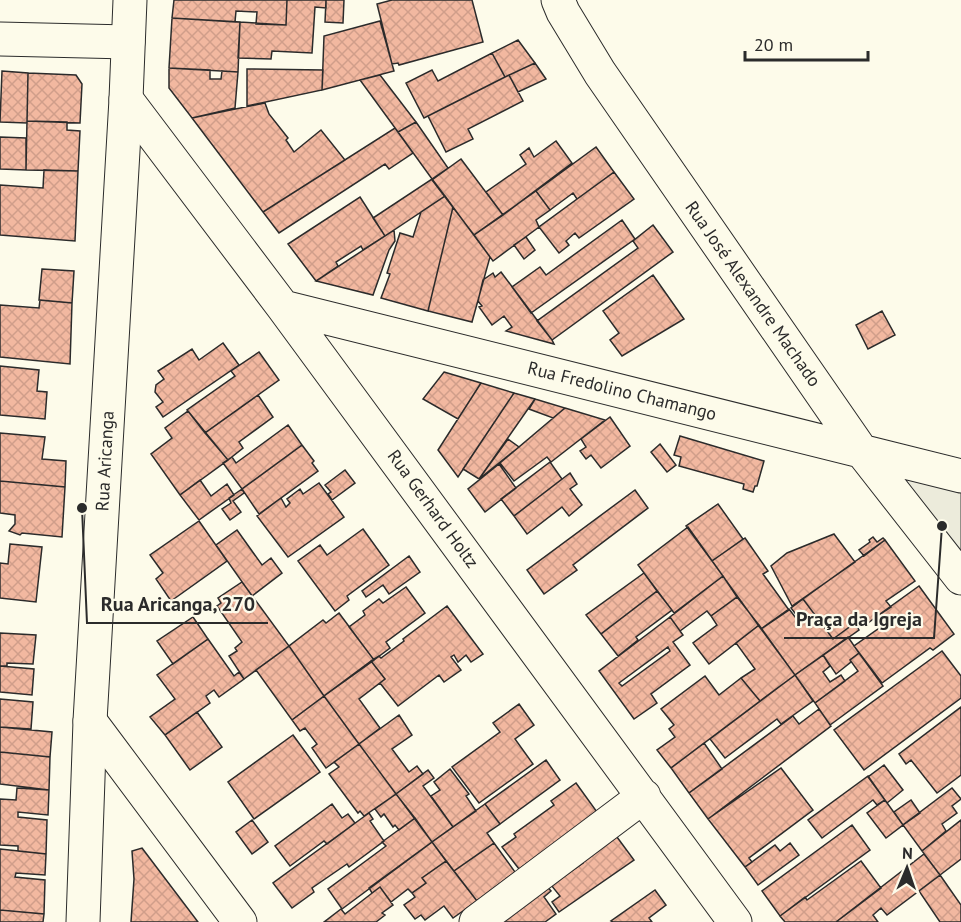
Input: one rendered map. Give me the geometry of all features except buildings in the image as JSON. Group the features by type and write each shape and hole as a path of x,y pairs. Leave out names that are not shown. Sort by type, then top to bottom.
{"street":[{"name":"Rua Aricanga","path":"83,922 90,721 130,0"},
{"name":"Rua José Alexandre Machado","path":"558,0 562,12 600,73 860,449 961,578"},
{"path":"0,39 128,42"},
{"name":"Rua Gerhard Holtz","path":"126,99 284,307 735,922"},
{"name":"Rua Fredolino Chamango","path":"284,307 961,476"},
{"path":"90,721 240,922"},
{"path":"476,922 644,796"}],"shaded area":[{"path":"865,454 961,480 961,573"}],"place":[{"name":"Rua Aricanga, 270","path":"82,508"},
{"name":"Praça da Igreja","path":"942,526"}]}
